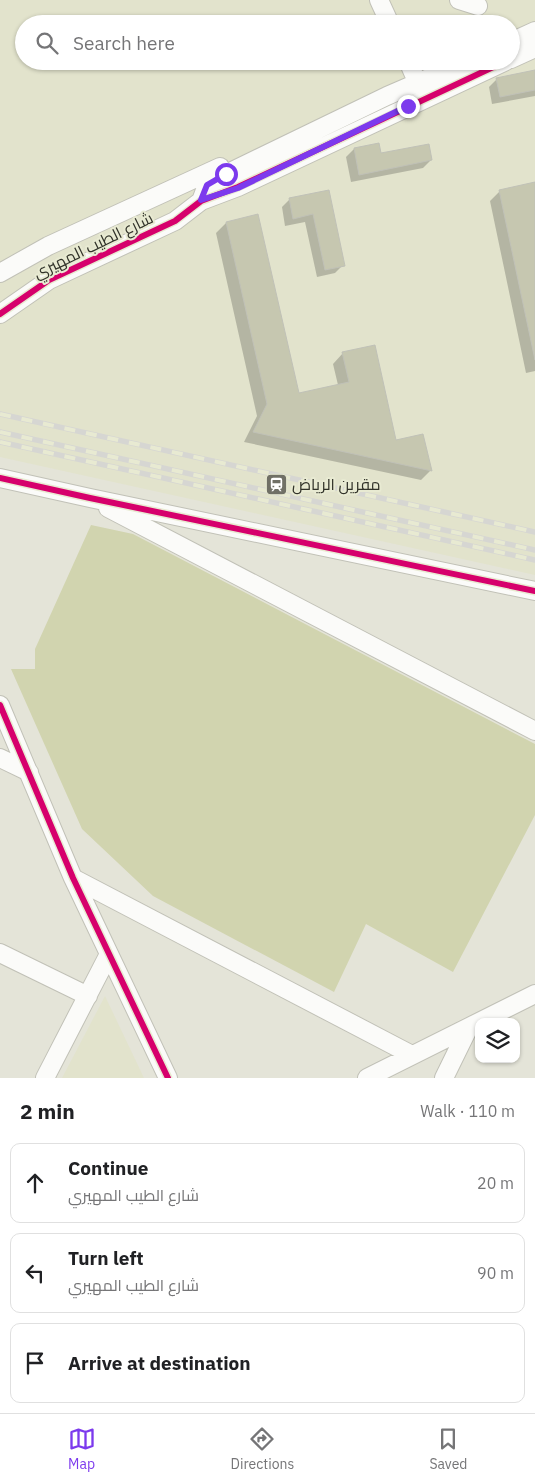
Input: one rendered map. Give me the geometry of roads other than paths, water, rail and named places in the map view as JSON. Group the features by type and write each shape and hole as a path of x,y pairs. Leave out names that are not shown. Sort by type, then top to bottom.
{"street":[{"path":"379,0 386,15"},
{"path":"459,0 478,6"},
{"path":"520,38 535,31"},
{"path":"520,55 535,48"},
{"path":"412,70 418,84"},
{"path":"201,200 207,185 226,174 387,96 448,70"},
{"path":"201,200 238,188 486,70"},
{"path":"0,273 48,246 215,169 236,162 252,162"},
{"name":"شارع الطيب المهيري","path":"0,314 48,280 175,221 201,200"},
{"path":"0,478 535,591"},
{"path":"90,498 535,731"},
{"path":"0,705 73,878 168,1078"},
{"path":"0,758 29,772"},
{"path":"73,878 412,1055"},
{"path":"0,953 88,996"},
{"path":"45,1078 110,954"},
{"path":"488,1018 535,994"},
{"path":"367,1078 475,1024"},
{"path":"444,1078 475,1026"}],"railway":[{"path":"0,414 535,532"},
{"path":"0,432 535,550"},
{"path":"0,442 535,560"}],"place":[{"name":"مقرين الرياض","path":"276,484"}]}
